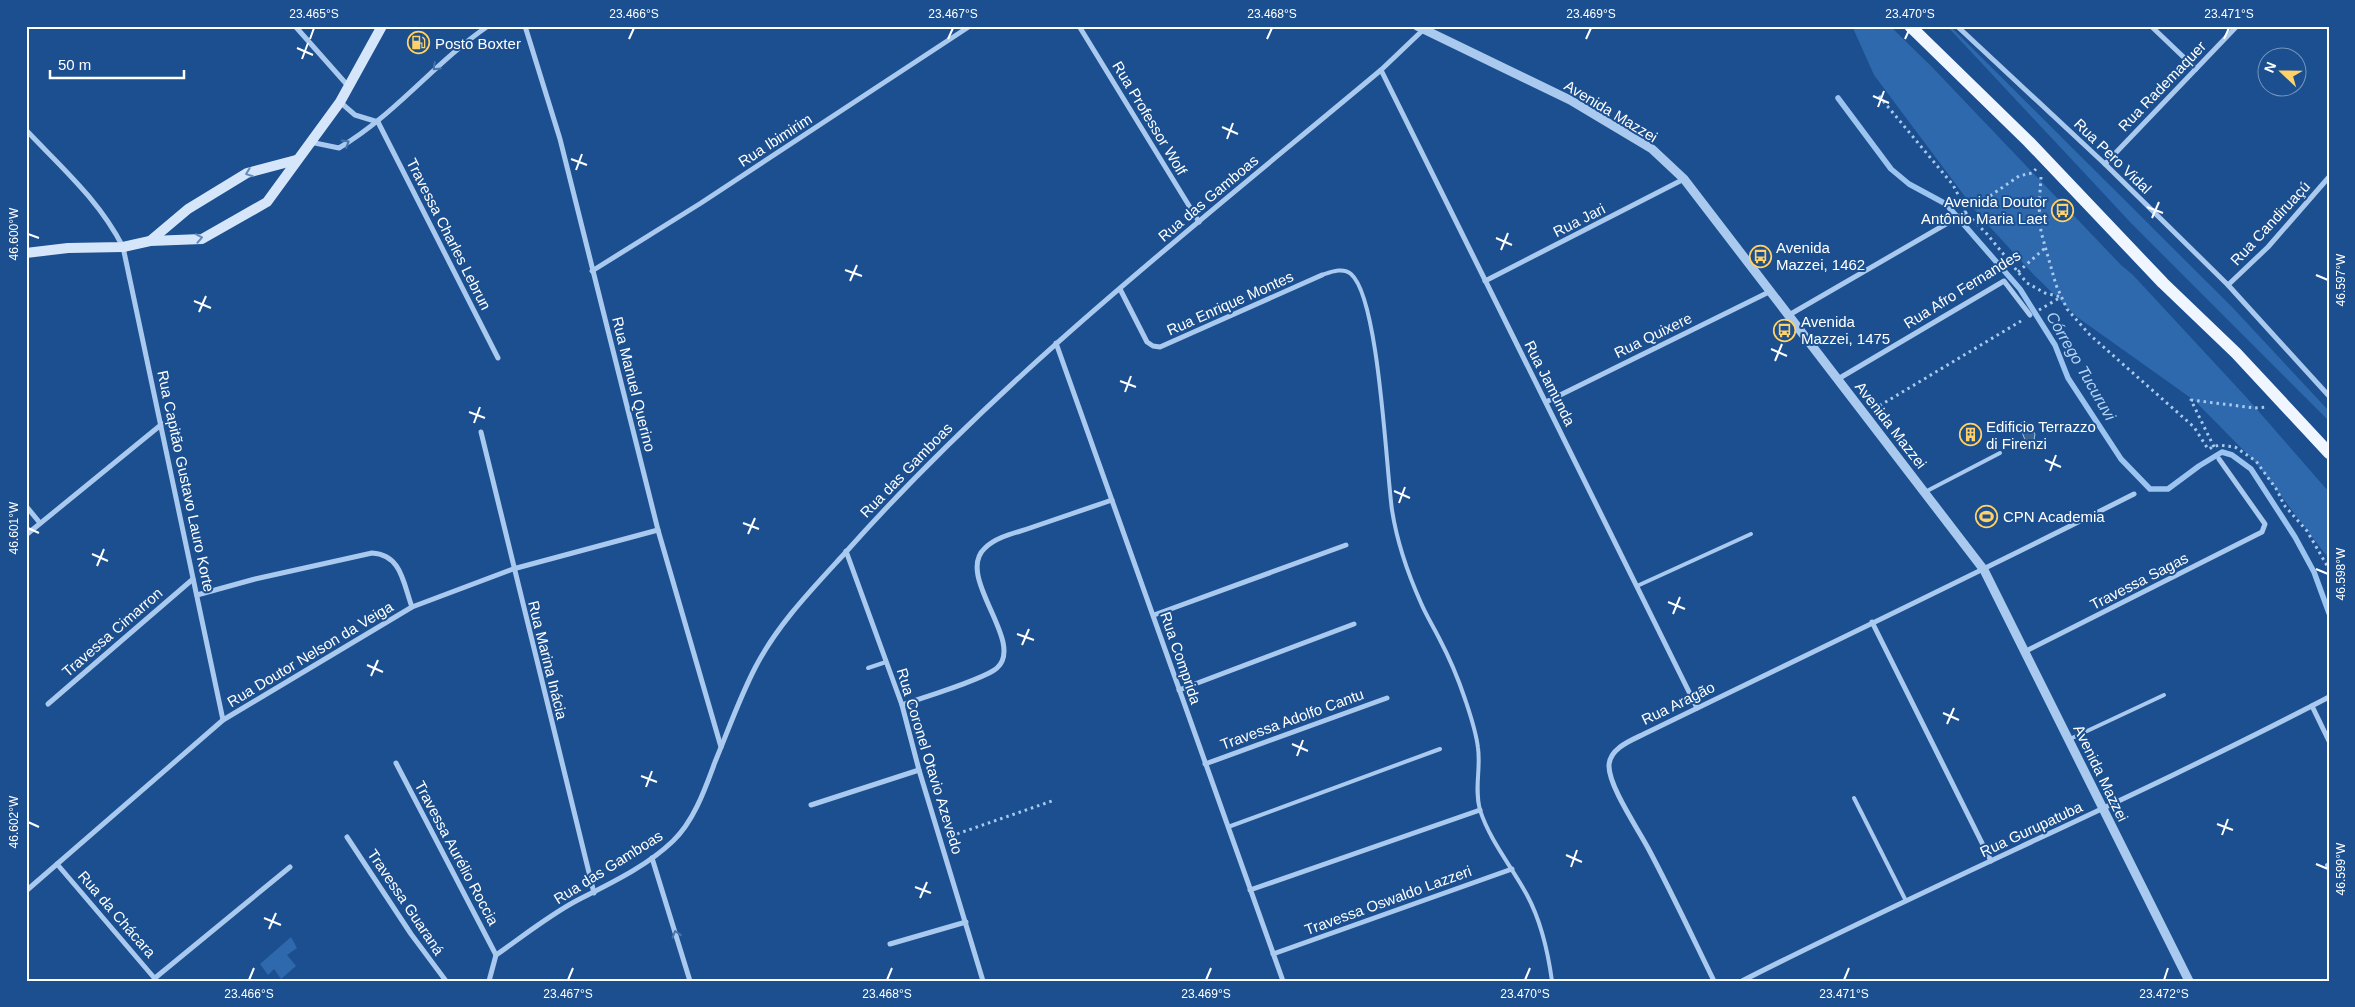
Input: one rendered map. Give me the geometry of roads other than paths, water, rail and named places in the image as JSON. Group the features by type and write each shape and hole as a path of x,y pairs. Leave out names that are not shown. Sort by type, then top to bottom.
{"main road":[{"path":"26,253 68,248 123,247 150,241 202,239 267,202 340,102 382,26"},
{"path":"1910,26 2044,159 2156,276 2236,353 2327,449"},
{"path":"150,241 188,209 247,173 296,160"}],"street":[{"path":"295,26 349,87"},
{"path":"310,142 339,148 378,122 445,59 488,26"},
{"name":"Rua Manuel Querino","path":"524,26 560,139 658,530 721,748"},
{"name":"Rua Ibimirim","path":"592,271 701,203 970,26"},
{"name":"Rua Professor Wolf","path":"1079,26 1199,222"},
{"name":"Rua Pero Vidal","path":"1957,26 2105,164 2228,285 2329,396"},
{"path":"2151,26 2196,69"},
{"name":"Rua Rademaquer","path":"2105,164 2237,26"},
{"name":"Rua das Gamboas","path":"496,955 574,902 594,893 652,858 675,840 689,820 705,789 742,695 772,639 846,551 924,468 1056,343 1381,70 1420,28"},
{"name":"Avenida Mazzei","path":"1420,28 1570,100 1652,150 1684,179 1984,570 2070,739 2189,981"},
{"name":"Rua Jamunda","path":"1381,70 1697,708"},
{"path":"340,102 355,115 378,122"},
{"name":"Travessa Charles Lebrun","path":"378,122 498,358"},
{"name":"Rua Capitão Gustavo Lauro Korte","path":"26,130 97,204 112,225 123,247 162,424 223,720"},
{"name":"Rua Candiruaçú","path":"2228,285 2268,247 2329,178"},
{"name":"Rua Jari","path":"1485,281 1684,179"},
{"path":"1789,315 1965,213"},
{"name":"Rua Enrique Montes","path":"1120,289 1147,342 1153,346 1160,347 1322,276"},
{"name":"Rua Afro Fernandes","path":"1838,379 2004,281 2030,316"},
{"name":"Rua Quixere","path":"1546,402 1771,291"},
{"name":"Rua Comprida","path":"1056,343 1283,981"},
{"path":"26,535 162,424"},
{"name":"Rua Marina Inácia","path":"481,432 513,569 594,893"},
{"name":"Travessa Sagas","path":"2026,651 2262,532 2265,524 2218,460"},
{"path":"1984,570 2134,494"},
{"path":"902,704 982,675 996,669 1003,662 1004,652 1001,636 978,569 978,559 984,548 1004,537 1112,500"},
{"path":"26,506 40,523"},
{"name":"Rua Doutor Nelson da Veiga","path":"26,891 223,720 412,607 513,569 658,530"},
{"path":"1154,615 1346,544"},
{"name":"Rua Coronel Otavio Azevedo","path":"846,551 902,704 919,770 983,981"},
{"path":"197,596 255,579 372,553 384,554 392,558 398,568 412,607"},
{"name":"Rua Aragão","path":"1714,981 1648,848 1618,793 1609,765 1614,753 1625,744 1697,708 1872,622 1984,570"},
{"name":"Travessa Cimarron","path":"48,704 193,579"},
{"path":"1872,622 1991,861"},
{"path":"1179,690 1354,624"},
{"name":"Rua Gurupatuba","path":"1742,981 1906,901 2103,809 2329,697"},
{"name":"Travessa Adolfo Cantu","path":"1205,764 1387,698"},
{"path":"2312,706 2329,741"},
{"name":"Travessa Aurélio Roccia","path":"396,763 496,955"},
{"path":"811,805 919,770"},
{"path":"1250,890 1480,810"},
{"name":"Travessa Guaraná","path":"347,837 411,934 446,981"},
{"path":"652,858 690,981"},
{"name":"Rua da Chácara","path":"57,864 156,980"},
{"path":"156,980 290,867"},
{"name":"Travessa Oswaldo Lazzeri","path":"1273,954 1512,869"},
{"path":"890,944 966,922"},
{"path":"489,981 496,955"}],"lane":[{"path":"1322,276 1336,270 1350,273 1357,281 1364,300 1378,370 1392,510 1397,537 1421,605 1450,660 1466,705 1478,747 1477,792 1480,810 1537,917 1550,962 1552,981"},
{"path":"1925,492 2000,453"},
{"path":"1637,586 1751,534"},
{"path":"868,668 886,662"},
{"path":"2070,739 2164,695"},
{"path":"1228,827 1440,749"},
{"path":"1854,798 1906,901"}],"waterway":[{"name":"Córrego Tucuruvi","path":"1838,98 1891,169 1909,184 1946,204 2020,289 2055,345 2068,378 2121,459 2150,489 2168,489 2222,452 2232,455 2251,469 2295,537 2314,572 2329,613"}],"place":[{"name":"Posto Boxter","path":"419,43"},
{"name":"Avenida Doutor Antônio Maria Laet","path":"2063,210"},
{"name":"Avenida Mazzei, 1462","path":"1760,256"},
{"name":"Avenida Mazzei, 1475","path":"1785,330"},
{"name":"Edificio Terrazzo di Firenzi","path":"1970,435"},
{"name":"CPN Academia","path":"1987,516"}]}
